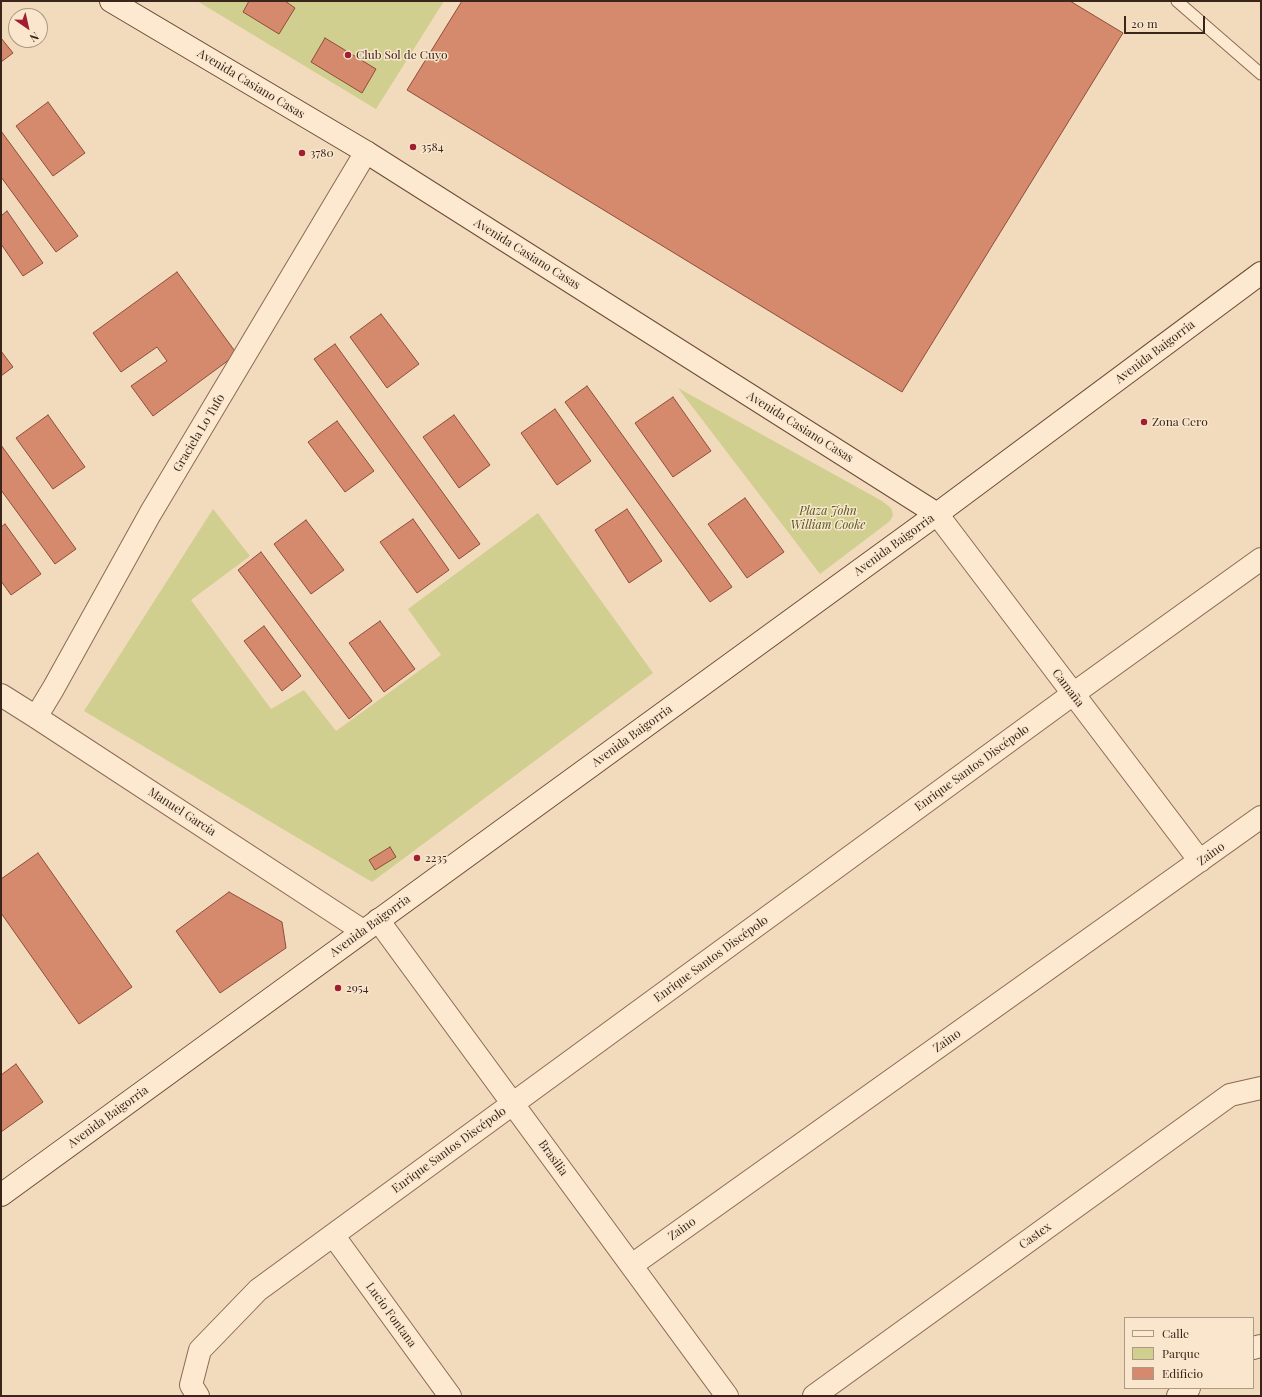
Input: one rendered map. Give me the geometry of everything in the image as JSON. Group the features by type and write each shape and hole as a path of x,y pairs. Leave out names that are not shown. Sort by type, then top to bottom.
{"street":[{"name":"Avenida Casiano Casas","path":"111,1 366,152 937,514"},
{"name":"Graciela Lo Tufo","path":"36,716 53,689 150,514 366,152"},
{"name":"Avenida Baigorria","path":"1,1195 937,514 1261,273"},
{"name":"Camaña","path":"937,514 1200,861"},
{"name":"Enrique Santos Discépolo","path":"194,1391 200,1350 258,1290 1073,694 1261,559"},
{"name":"Manuel García","path":"1,695 371,925"},
{"name":"Zaino","path":"632,1265 1261,817"},
{"name":"Brasilia","path":"371,925 513,1104 727,1396"},
{"name":"Castex","path":"814,1396 1230,1095 1261,1088"},
{"name":"Lucio Fontana","path":"333,1235 450,1396"},
{"path":"1178,1396 1188,1389"}],"lane":[{"path":"1177,1 1261,74"}],"green space":[{"name":"Club Sol de Cuyo","path":"197,1 444,1 376,109"},
{"name":"Plaza John William Cooke","path":"678,388 882,501 891,508 893,515 890,521 820,574"},
{"path":"213,509 250,556 191,600 271,709 304,690 336,731 441,655 408,609 538,513 653,673 372,882 84,711"}],"building":[{"path":"249,1 285,1 295,8 279,34 243,12"},
{"path":"462,1 1070,1 1123,33 902,392 407,90"},
{"path":"1,38 13,53 1,62"},
{"path":"325,38 376,69 362,93 311,62"},
{"path":"48,102 85,153 53,176 16,126"},
{"path":"1,131 78,236 56,252 1,177"},
{"path":"7,211 43,263 23,276 1,244 1,216"},
{"path":"177,272 237,354 153,416 131,386 167,361 157,347 121,372 93,333"},
{"path":"381,314 419,364 387,388 350,337"},
{"path":"335,344 480,544 459,559 314,359"},
{"path":"1,351 13,367 1,376"},
{"path":"587,386 732,587 710,602 565,402"},
{"path":"673,397 711,451 673,477 635,423"},
{"path":"555,409 591,461 557,485 521,433"},
{"path":"48,415 85,467 53,489 16,438"},
{"path":"454,415 490,465 459,488 423,437"},
{"path":"337,421 374,471 345,492 308,442"},
{"path":"1,445 76,549 55,564 1,490"},
{"path":"745,498 784,552 747,578 708,524"},
{"path":"627,509 662,561 629,583 595,530"},
{"path":"413,519 449,570 417,593 380,542"},
{"path":"306,520 344,570 311,594 274,544"},
{"path":"5,524 41,574 11,595 1,581 1,527"},
{"path":"261,552 372,701 349,719 238,570"},
{"path":"380,621 415,669 384,692 349,643"},
{"path":"264,626 301,676 282,691 244,641"},
{"path":"390,847 396,857 375,870 369,860"},
{"path":"38,853 132,987 79,1024 1,913 1,879"},
{"path":"229,892 282,922 286,948 220,993 176,931"},
{"path":"16,1064 43,1102 1,1132 1,1075"}],"place":[{"name":"Club Sol de Cuyo","path":"348,55"},
{"name":"3584","path":"413,147"},
{"name":"3780","path":"302,153"},
{"name":"Zona Cero","path":"1144,422"},
{"name":"2235","path":"417,858"},
{"name":"2954","path":"338,988"}]}
